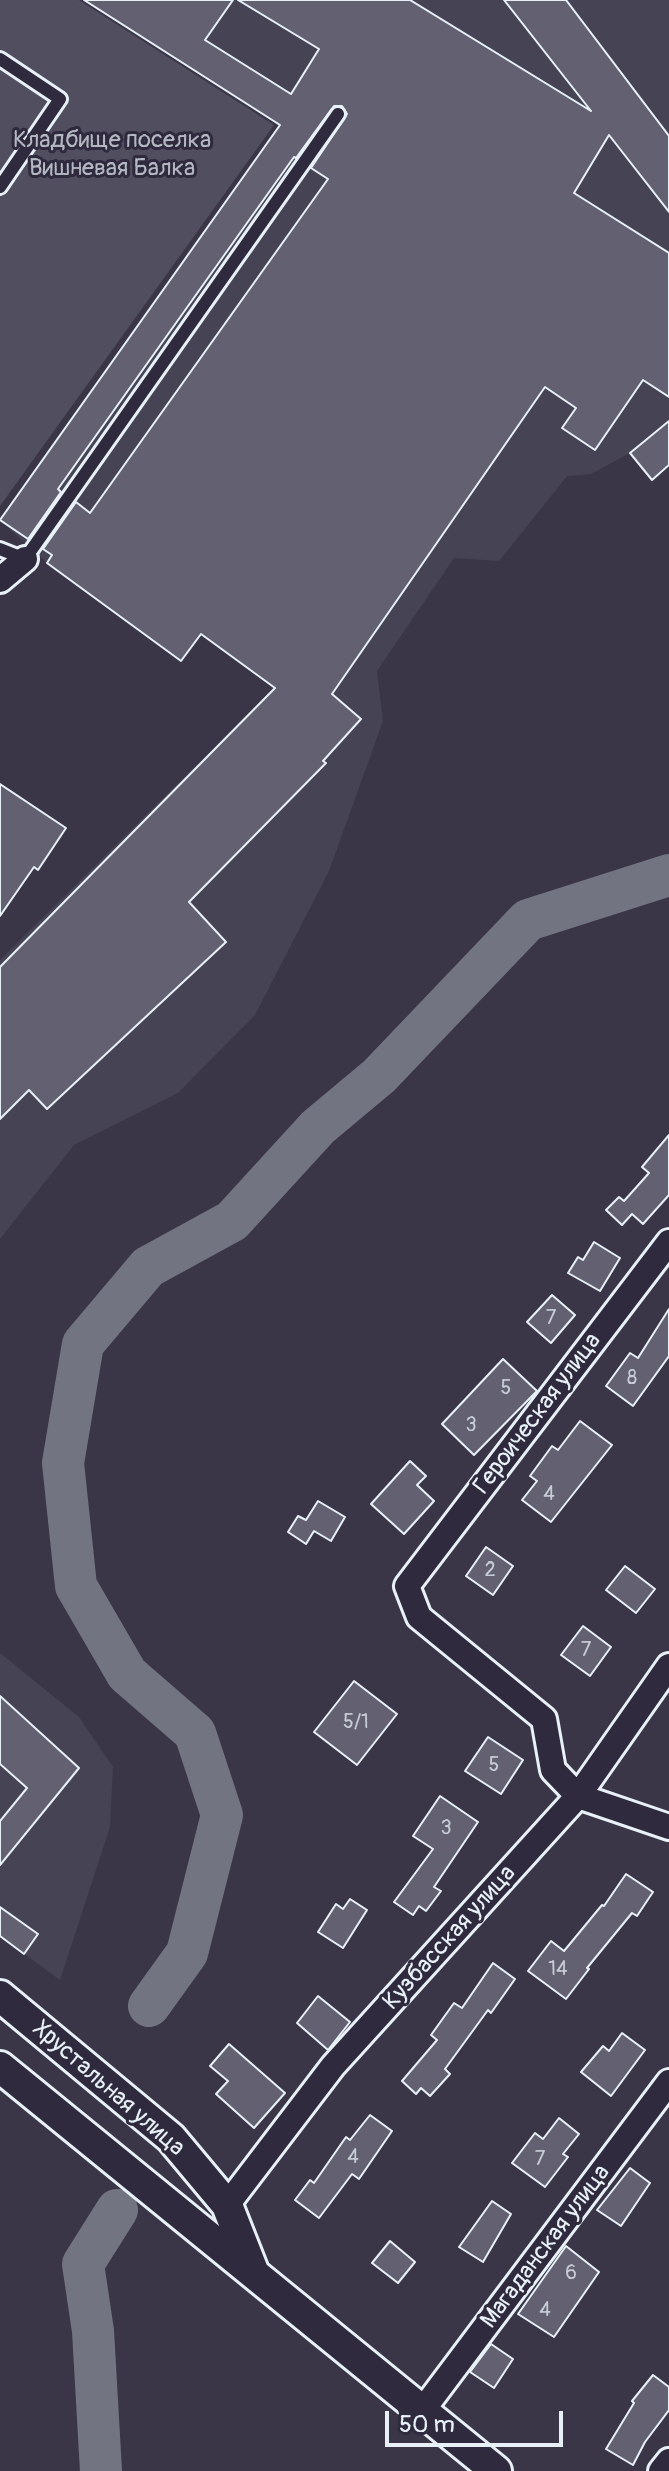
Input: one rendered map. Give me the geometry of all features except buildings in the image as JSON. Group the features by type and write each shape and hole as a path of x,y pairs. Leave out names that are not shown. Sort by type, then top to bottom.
{"street":[{"path":"0,580 25,559"},
{"name":"Героическая улица","path":"578,1796 553,1770 544,1719 419,1617 407,1586 669,1242"},
{"name":"Кузбасская улица","path":"227,2205 333,2066 578,1796 669,1666"},
{"path":"578,1796 669,1827"},
{"name":"Хрустальная улица","path":"0,1996 171,2138 227,2205 253,2273"},
{"name":"Хрустальная улица","path":"0,2067 496,2471"},
{"name":"Магаданская улица","path":"422,2411 669,2082"},
{"path":"661,2471 669,2461"}],"lane":[{"path":"0,59 60,99 0,187"},
{"path":"0,549 25,559 338,114"}],"shaded area":[{"path":"84,0 669,0 669,465 652,480 630,453 591,474 567,476 499,561 454,558 377,671 383,721 329,871 255,1015 178,1093 74,1145 0,1239 0,960 274,688 201,635 181,661 47,563 0,520 280,125"},
{"path":"0,1653 79,1717 113,1767 110,1827 60,1980 0,1936"}],"green space":[{"name":"Кладбище поселка Вишневая Балка","path":"0,0 79,0 274,125 0,506"}],"waterway":[{"path":"149,2006 187,1953 222,1815 195,1733 127,1674 76,1586 63,1463 83,1344 148,1267 232,1221 318,1127 379,1076 528,920 669,875"},
{"path":"101,2471 93,2331 83,2264 117,2210"}]}
